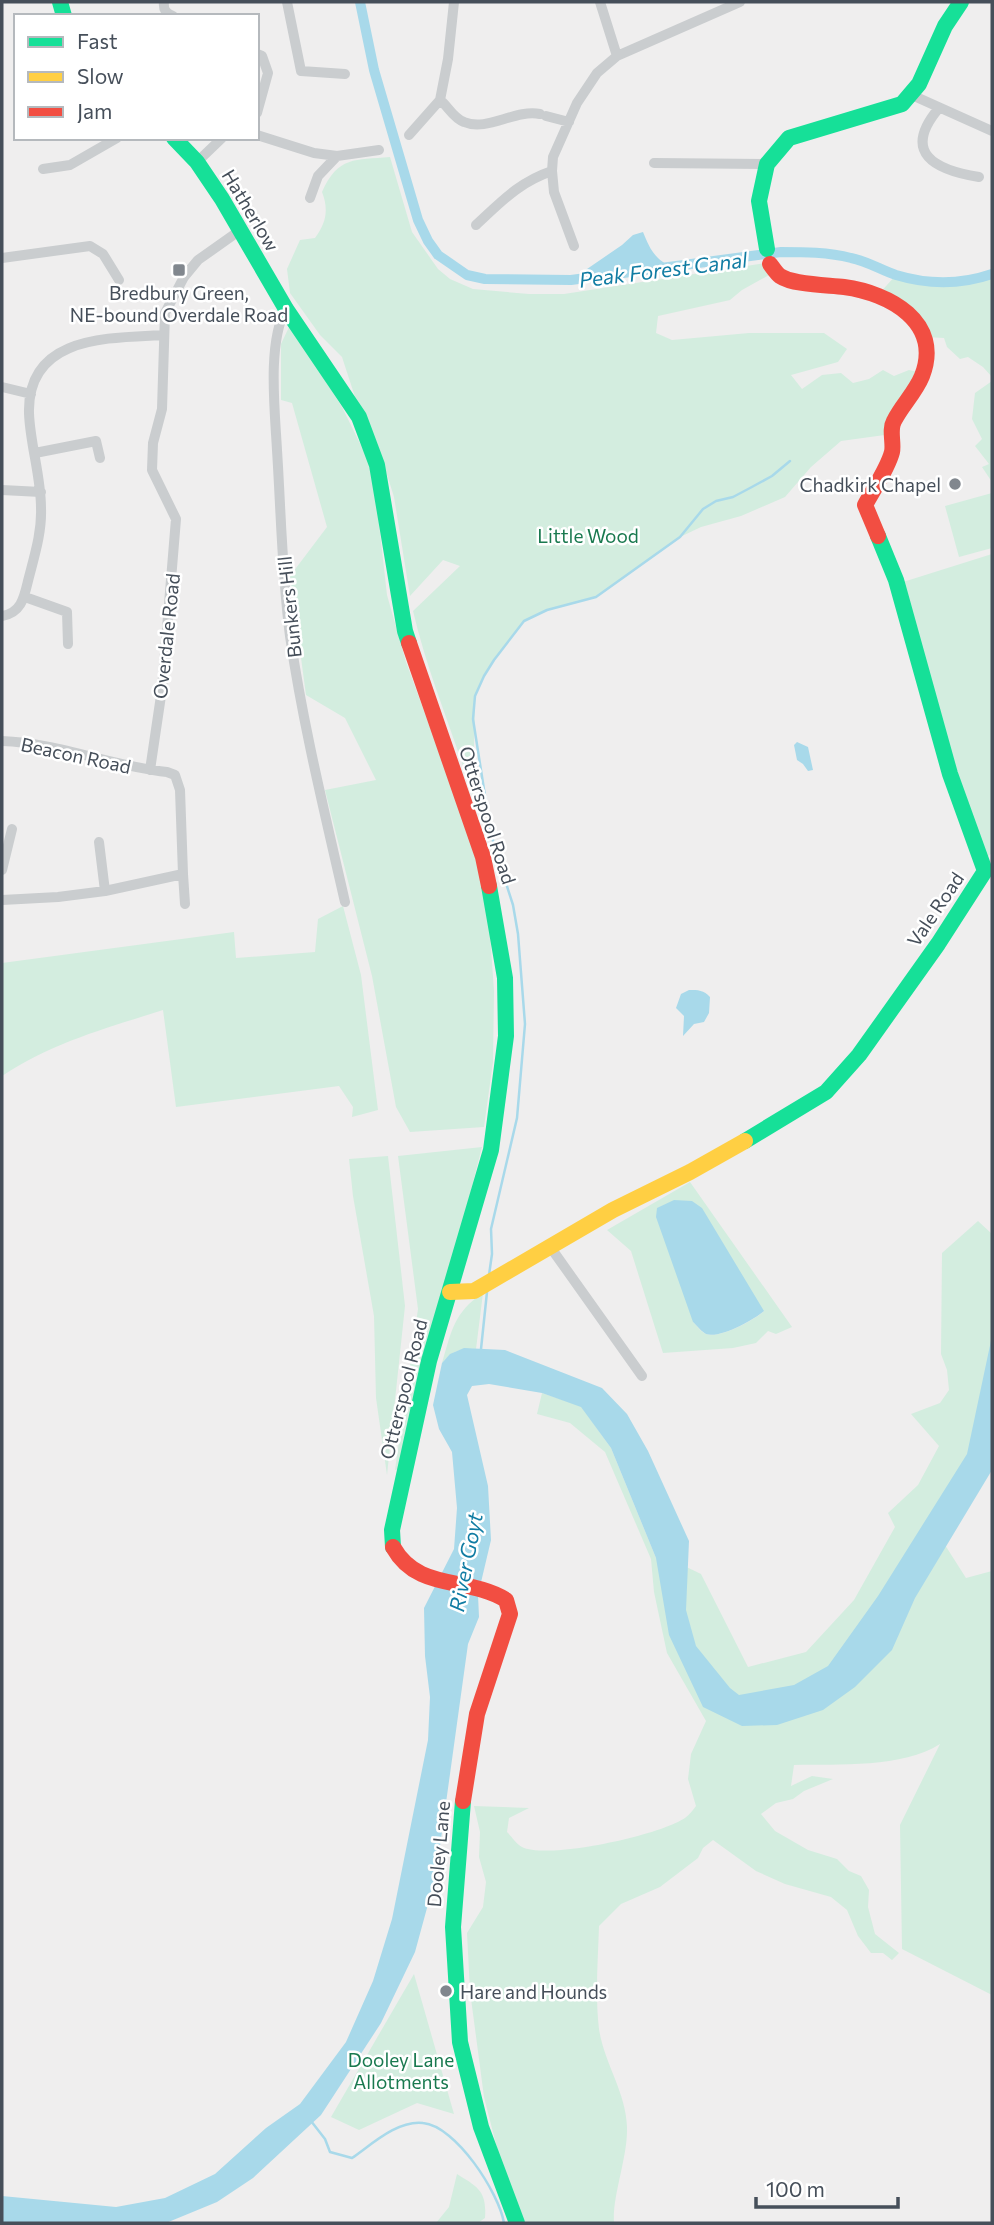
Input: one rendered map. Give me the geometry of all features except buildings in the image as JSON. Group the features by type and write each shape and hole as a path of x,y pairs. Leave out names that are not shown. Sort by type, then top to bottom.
{"main road":[{"path":"767,164 789,138 902,104 914,96 936,45 961,2"},
{"name":"Hatherlow","path":"176,140 197,162 222,199 286,309"},
{"name":"Vale Road","path":"450,1292 474,1291 613,1210 723,1154 826,1092 859,1055 938,944 985,872 950,774 896,580 865,506 892,452 892,423 914,393 923,373 926,337 898,306 878,295 779,276 769,257 759,201 767,164"},
{"name":"Otterspool Road","path":"286,309 359,417 377,465 405,632 484,857 505,978 506,1036 491,1150 429,1361 393,1519 393,1547 401,1562"},
{"name":"Dooley Lane","path":"401,1562 424,1576 494,1591 506,1600 510,1614 477,1714 469,1760 457,1858 454,1939 460,2042 481,2127 517,2223"}],"street":[{"path":"287,2 301,71 345,74"},
{"path":"409,135 440,100 448,59 454,2"},
{"path":"600,2 617,56"},
{"path":"574,246 554,192 553,157 577,103 597,73 617,56 740,2"},
{"path":"259,55 262,56 268,72 259,106"},
{"path":"914,96 992,131"},
{"path":"440,100 461,121 471,124 528,112 569,122"},
{"path":"939,108 926,124 922,141 923,152 932,163 945,170 979,177"},
{"path":"259,136 314,153 337,156 379,150"},
{"path":"43,169 70,165 114,140"},
{"path":"197,162 220,140"},
{"path":"310,198 318,176 337,156"},
{"path":"654,163 767,164"},
{"path":"476,225 516,187 552,171"},
{"name":"Overdale Road","path":"150,770 162,689 176,519 152,470 153,443 162,409 165,313 184,277 198,260 239,231"},
{"path":"2,258 90,246 103,254 119,280"},
{"name":"Bunkers Hill","path":"286,309 274,347 276,432 290,635 345,902"},
{"path":"2,616 19,608 24,597 41,522 41,492 29,415 31,394 40,372 62,351 77,343 96,338 163,335"},
{"path":"2,387 31,394"},
{"path":"36,453 96,441 100,458"},
{"path":"2,490 41,492"},
{"path":"24,597 67,612 68,644"},
{"name":"Beacon Road","path":"2,741 39,744 115,764 150,770"},
{"path":"150,770 167,772 175,775 178,780 185,904"},
{"path":"2,870 12,829"},
{"path":"99,842 105,891"},
{"path":"2,900 105,891 183,874"},
{"path":"551,1248 642,1376"}],"green space":[{"name":"Little Wood","path":"390,157 412,232 438,269 450,279 473,289 564,294 766,263 771,274 730,300 658,316 656,333 672,340 749,333 824,333 847,349 838,362 791,375 802,389 822,375 841,373 853,383 869,379 883,370 894,376 909,370 923,373 892,434 841,441 811,467 785,497 680,537 596,597 547,610 524,621 494,660 475,696 473,797 413,611 460,566 443,560 410,596 394,497 377,443 357,403 342,357 320,335 290,293 287,269 300,240 315,238 322,227 326,211 322,192 328,180 341,166 349,162"},
{"path":"992,274 992,377 968,357 960,359 947,347 944,338 926,337 878,295 896,275 922,281 944,282"},
{"path":"290,325 342,407 373,470 387,595 406,662 474,847 488,905 494,991 493,1062 484,1127 410,1132 396,1107 372,976 325,790 376,780 345,718 306,695 290,576 327,527 292,403 281,400 281,344"},
{"path":"992,381 992,482 982,467 989,464 975,446 982,439 972,419 975,393"},
{"path":"992,493 992,548 959,557 945,506"},
{"path":"992,554 992,853 986,858 947,750 903,582"},
{"path":"343,906 361,975 378,1110 352,1117 353,1107 339,1086 176,1107 163,1010 60,1045 2,1076 2,963 234,932 236,958 315,952 318,919"},
{"path":"482,1147 400,1469 395,1470 418,1309 398,1156"},
{"path":"388,1156 405,1306 387,1475 376,1398 374,1316 349,1159"},
{"path":"690,1182 792,1327 776,1334 768,1331 756,1343 733,1348 663,1353 631,1251 607,1230","holes":["764,1311 736,1328 712,1335 704,1333 693,1322"]},
{"path":"978,1221 992,1234 992,1434 938,1534 966,1578 992,1571 992,1995 902,1949 900,1825 940,1744 925,1752 889,1761 794,1765 791,1786 812,1776 833,1779 804,1791 793,1799 776,1803 761,1814 775,1831 808,1850 837,1859 849,1871 861,1876 869,1890 868,1907 875,1934 899,1953 892,1960 883,1953 871,1953 858,1936 847,1910 831,1897 785,1884 756,1871 713,1840 703,1848 698,1858 660,1887 621,1904 599,1926 597,1978 599,2029 605,2054 623,2102 627,2127 614,2223 524,2223 498,2152 484,2097 470,1991 467,1933 483,1907 486,1882 479,1857 480,1832 474,1806 529,1808 509,1818 507,1832 520,1846 536,1850 579,1848 653,1832 685,1818 696,1806 688,1779 691,1754 706,1721 667,1653 654,1592 651,1559 605,1452 570,1423 537,1414 542,1393 581,1406 611,1448 656,1558 674,1561 701,1574 748,1667 806,1652 854,1600 895,1527 888,1513 918,1485 939,1446 911,1414 940,1403 949,1390 947,1370 941,1354 942,1253"},
{"path":"483,1293 476,1349 457,1351 442,1363 451,1332 460,1315"},
{"name":"Dooley Lane Allotments","path":"414,1974 454,2114 417,2103 359,2130 331,2117"},
{"path":"457,2174 480,2191 485,2218 478,2223 436,2223 449,2207"}],"water":[{"path":"643,232 653,252 671,267 571,280 633,235"},
{"path":"797,742 808,747 813,770 808,771 797,760 794,745"},
{"path":"689,990 701,991 710,997 709,1013 704,1022 694,1024 683,1036 684,1016 676,1008 681,994"},
{"path":"674,1200 692,1201 702,1208 764,1311 759,1315 736,1328 712,1335 704,1333 693,1322 656,1217 657,1208"},
{"name":"River Goyt","path":"992,1336 992,1470 915,1598 892,1650 855,1687 823,1710 777,1725 742,1726 703,1707 669,1635 656,1558 611,1448 581,1407 542,1393 489,1384 472,1386 467,1395 488,1486 491,1540 478,1595 479,1617 468,1644 436,1875 415,1952 381,2023 321,2115 253,2178 217,2202 166,2223 2,2223 2,2196 116,2207 165,2198 215,2174 266,2128 300,2104 346,2042 373,1981 392,1919 428,1740 430,1697 425,1656 424,1608 454,1549 457,1508 452,1452 439,1429 433,1405 442,1363 450,1354 464,1348 505,1350 602,1388 627,1414 648,1451 689,1541 686,1610 696,1646 730,1688 739,1695 794,1685 828,1666 878,1596 967,1454"}],"waterway":[{"name":"Peak Forest Canal","path":"360,2 374,70 418,220 438,255 467,275 485,279 571,280 781,252 842,256 920,281 956,282 992,274"},
{"path":"489,1275 491,1229 517,1118 525,1024 518,934 513,905 494,846 488,815 473,719 475,696 494,660 524,621 547,610 596,597 680,537 703,509 716,501 733,497 772,476 790,461"},
{"path":"481,1349 487,1292"},
{"path":"311,2121 325,2139 330,2152 352,2158 385,2134 404,2125 423,2123 436,2127 462,2148 474,2163 494,2195 504,2223"}],"traffic: fast":[{"path":"60,2 63,14"},
{"path":"767,249 759,201 767,164 789,138 902,104 919,84 945,26 961,2"},
{"path":"176,140 197,162 222,199 286,309 359,417 377,465 409,643"},
{"path":"745,1141 826,1092 859,1055 938,944 985,871 950,774 896,580 878,536"},
{"path":"393,1547 392,1530 429,1361 491,1150 506,1036 505,978 489,886"},
{"path":"463,1801 453,1927 460,2042 481,2127 517,2223"}],"traffic: slow":[{"path":"450,1292 474,1291 613,1210 745,1141"}],"traffic: jam":[{"path":"770,264 786,279 861,290 878,296 908,314 925,340 927,357 922,376 894,421 890,458 865,505 878,536"},
{"path":"409,643 483,857 489,886"},
{"path":"393,1547 403,1561 416,1571 506,1600 510,1614 477,1714 463,1801"}],"place":[{"name":"Bredbury Green, NE-bound Overdale Road","path":"179,270"},
{"name":"Chadkirk Chapel","path":"955,484"},
{"name":"Hare and Hounds","path":"446,1991"}]}
